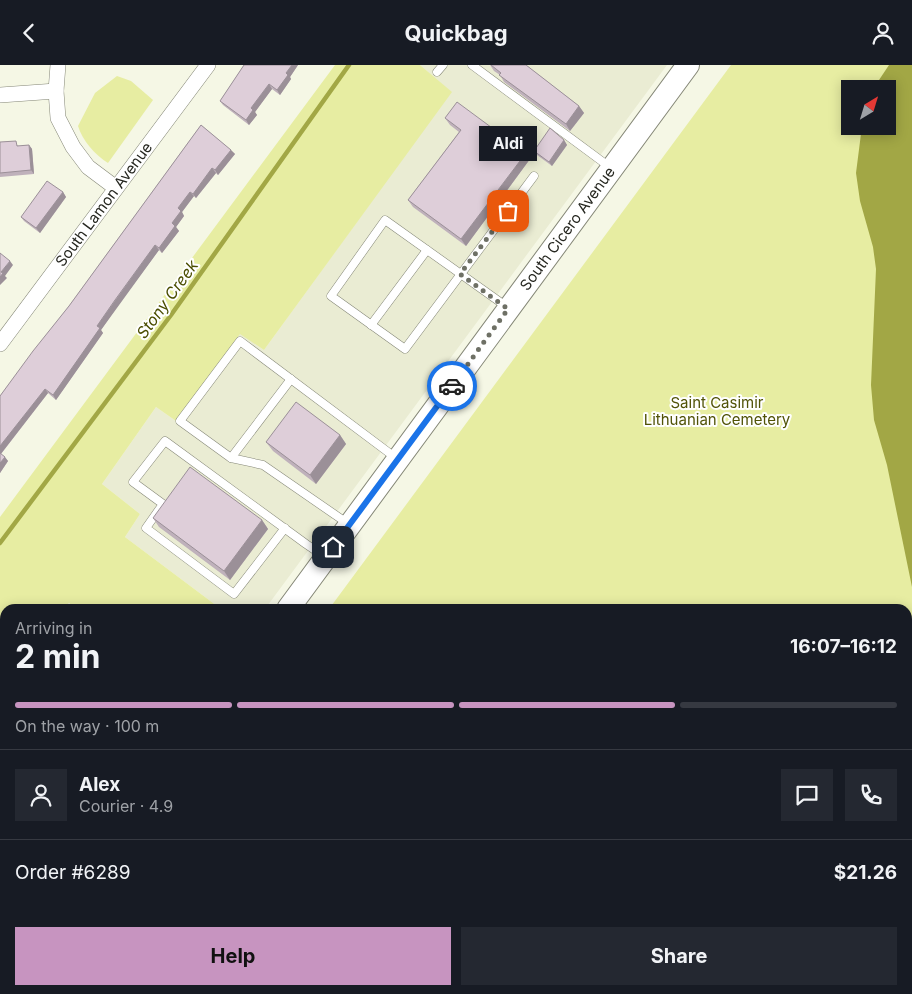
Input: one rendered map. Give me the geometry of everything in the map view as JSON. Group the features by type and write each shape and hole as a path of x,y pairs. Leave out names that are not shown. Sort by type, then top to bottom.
{"main road":[{"name":"South Cicero Avenue","path":"292,604 688,65"}],"street":[{"path":"58,65 56,91 58,118 73,147 88,167 116,188"},
{"name":"South Lamon Avenue","path":"0,344 208,65"},
{"path":"0,95 56,91"}],"lane":[{"path":"437,72 443,65"},
{"path":"472,65 612,168"},
{"path":"508,309 460,274 427,250 385,220 331,296 405,349 460,274 534,176"},
{"path":"371,325 427,250"},
{"path":"349,525 263,465 230,459 180,421 240,341 398,459"},
{"path":"230,459 291,379"},
{"path":"284,528 234,595 146,528 163,504 133,481 165,441 284,528 325,558"}],"shaded area":[{"path":"420,65 667,65 269,604 214,604 125,537 140,514 102,484 156,407 176,421 240,333 264,350 451,92"},
{"path":"889,65 912,65 912,587 887,465 874,420 871,385 876,269 873,247 860,201 856,173 861,135 896,135 896,80 879,80"}],"green space":[{"path":"335,65 420,65 452,92 264,350 240,334 176,421 156,407 102,484 140,514 125,537 214,604 0,604 0,517"},
{"name":"Saint Casimir Lithuanian Cemetery","path":"731,65 912,65 912,604 333,604"},
{"path":"117,76 131,81 153,100 108,163 90,147 78,126 95,93"}],"building":[{"path":"244,65 292,65 286,73 288,75 277,90 269,84 251,108 253,110 246,120 220,101"},
{"path":"491,65 526,65 579,106 566,124 499,75 501,73"},
{"path":"457,102 526,153 461,239 408,200 461,130 445,118"},
{"path":"201,125 231,150 215,170 212,168 193,194 190,192 178,208 181,211 172,223 175,226 159,248 155,245 115,300 97,326 100,328 53,395 45,389 0,446 0,396 69,306"},
{"path":"550,128 564,140 549,162 534,151"},
{"path":"16,141 17,146 29,145 31,170 0,173 0,142"},
{"path":"47,181 63,192 36,228 21,217"},
{"path":"0,253 10,261 1,272 3,273 0,277"},
{"path":"296,402 340,435 310,475 266,442"},
{"path":"0,453 5,457 0,463"},
{"path":"190,467 262,520 224,571 153,518"}],"waterway":[{"name":"Stony Creek","path":"0,543 171,315 349,65"}],"way so far":[{"path":"452,386 508,309 460,274 508,211"}],"place":[{"name":"Aldi","path":"508,211"}],"route":[{"path":"333,547 452,386"}]}
